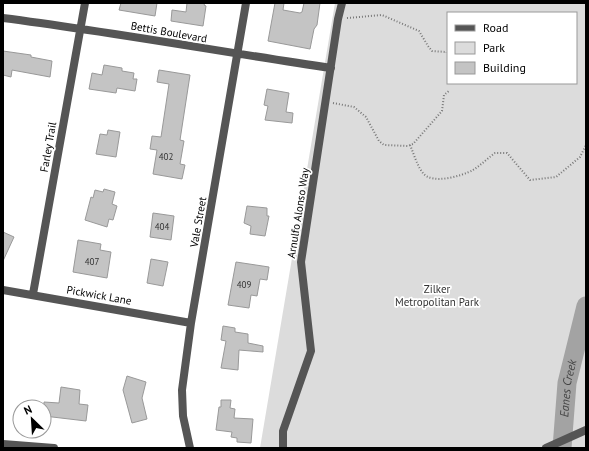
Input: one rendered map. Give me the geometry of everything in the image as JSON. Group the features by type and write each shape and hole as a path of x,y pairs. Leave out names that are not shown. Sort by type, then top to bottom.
{"street":[{"name":"Farley Trail","path":"33,294 85,3"},
{"name":"Vale Street","path":"191,447 183,416 182,390 191,323 246,3"},
{"name":"Arnulfo Alonso Way","path":"284,448 283,431 311,351 300,262 338,19 342,3"},
{"name":"Bettis Boulevard","path":"3,18 80,28 238,55 331,68"},
{"name":"Pickwick Lane","path":"3,290 33,294 191,323"},
{"path":"546,448 586,430"},
{"path":"3,444 54,448"}],"path":[{"path":"338,19 382,15 419,31 432,51 446,53"},
{"path":"326,102 354,107 366,117 379,141 384,145 410,145 413,144 442,111 444,95 450,90"},
{"path":"410,145 424,175 430,179 446,179 472,170 495,153 507,153 530,180 556,177 580,157 586,145"}],"green space":[{"name":"Zilker Metropolitan Park","path":"335,3 586,3 586,448 260,448"}],"building":[{"path":"121,3 157,3 155,16 119,10"},
{"path":"187,3 205,3 204,5 206,6 203,26 171,21 172,10 186,12"},
{"path":"275,3 284,3 283,10 300,13 302,12 304,3 320,3 317,25 314,29 310,49 268,41"},
{"path":"3,51 31,55 31,57 52,61 50,77 12,70 11,77 3,75"},
{"path":"104,65 122,68 122,71 134,73 133,79 137,79 135,91 117,88 116,93 89,89 92,73 102,75"},
{"path":"159,70 190,75 180,140 184,141 180,164 185,165 182,179 153,174 157,150 150,149 152,136 161,137 169,84 157,82"},
{"path":"267,89 289,93 286,112 293,113 292,123 265,120 268,106 264,105"},
{"path":"108,130 120,132 116,157 96,154 100,134 107,135"},
{"path":"104,189 115,192 112,204 117,206 113,220 109,219 107,227 85,220 91,197 93,198 95,190 103,192"},
{"path":"247,206 267,208 267,216 269,216 265,236 250,234 251,226 244,223"},
{"path":"153,213 174,216 171,240 150,237"},
{"path":"3,232 14,237 3,261"},
{"path":"78,240 101,244 100,250 111,252 107,278 73,272"},
{"path":"151,259 168,262 163,286 147,283"},
{"path":"236,262 269,267 267,280 260,279 257,296 251,295 249,308 228,305"},
{"path":"223,326 235,328 235,332 248,334 248,343 263,346 263,352 239,350 238,370 221,368 226,341 221,340"},
{"path":"127,376 146,382 142,398 147,419 132,423 123,390"},
{"path":"61,387 80,390 79,404 88,405 86,421 52,417 52,403 59,403"},
{"path":"221,400 231,400 230,408 235,409 234,418 253,419 251,443 237,442 237,438 231,437 232,432 216,430"}],"waterway":[{"name":"Eanes Creek","path":"562,448 567,383 586,306"}]}
